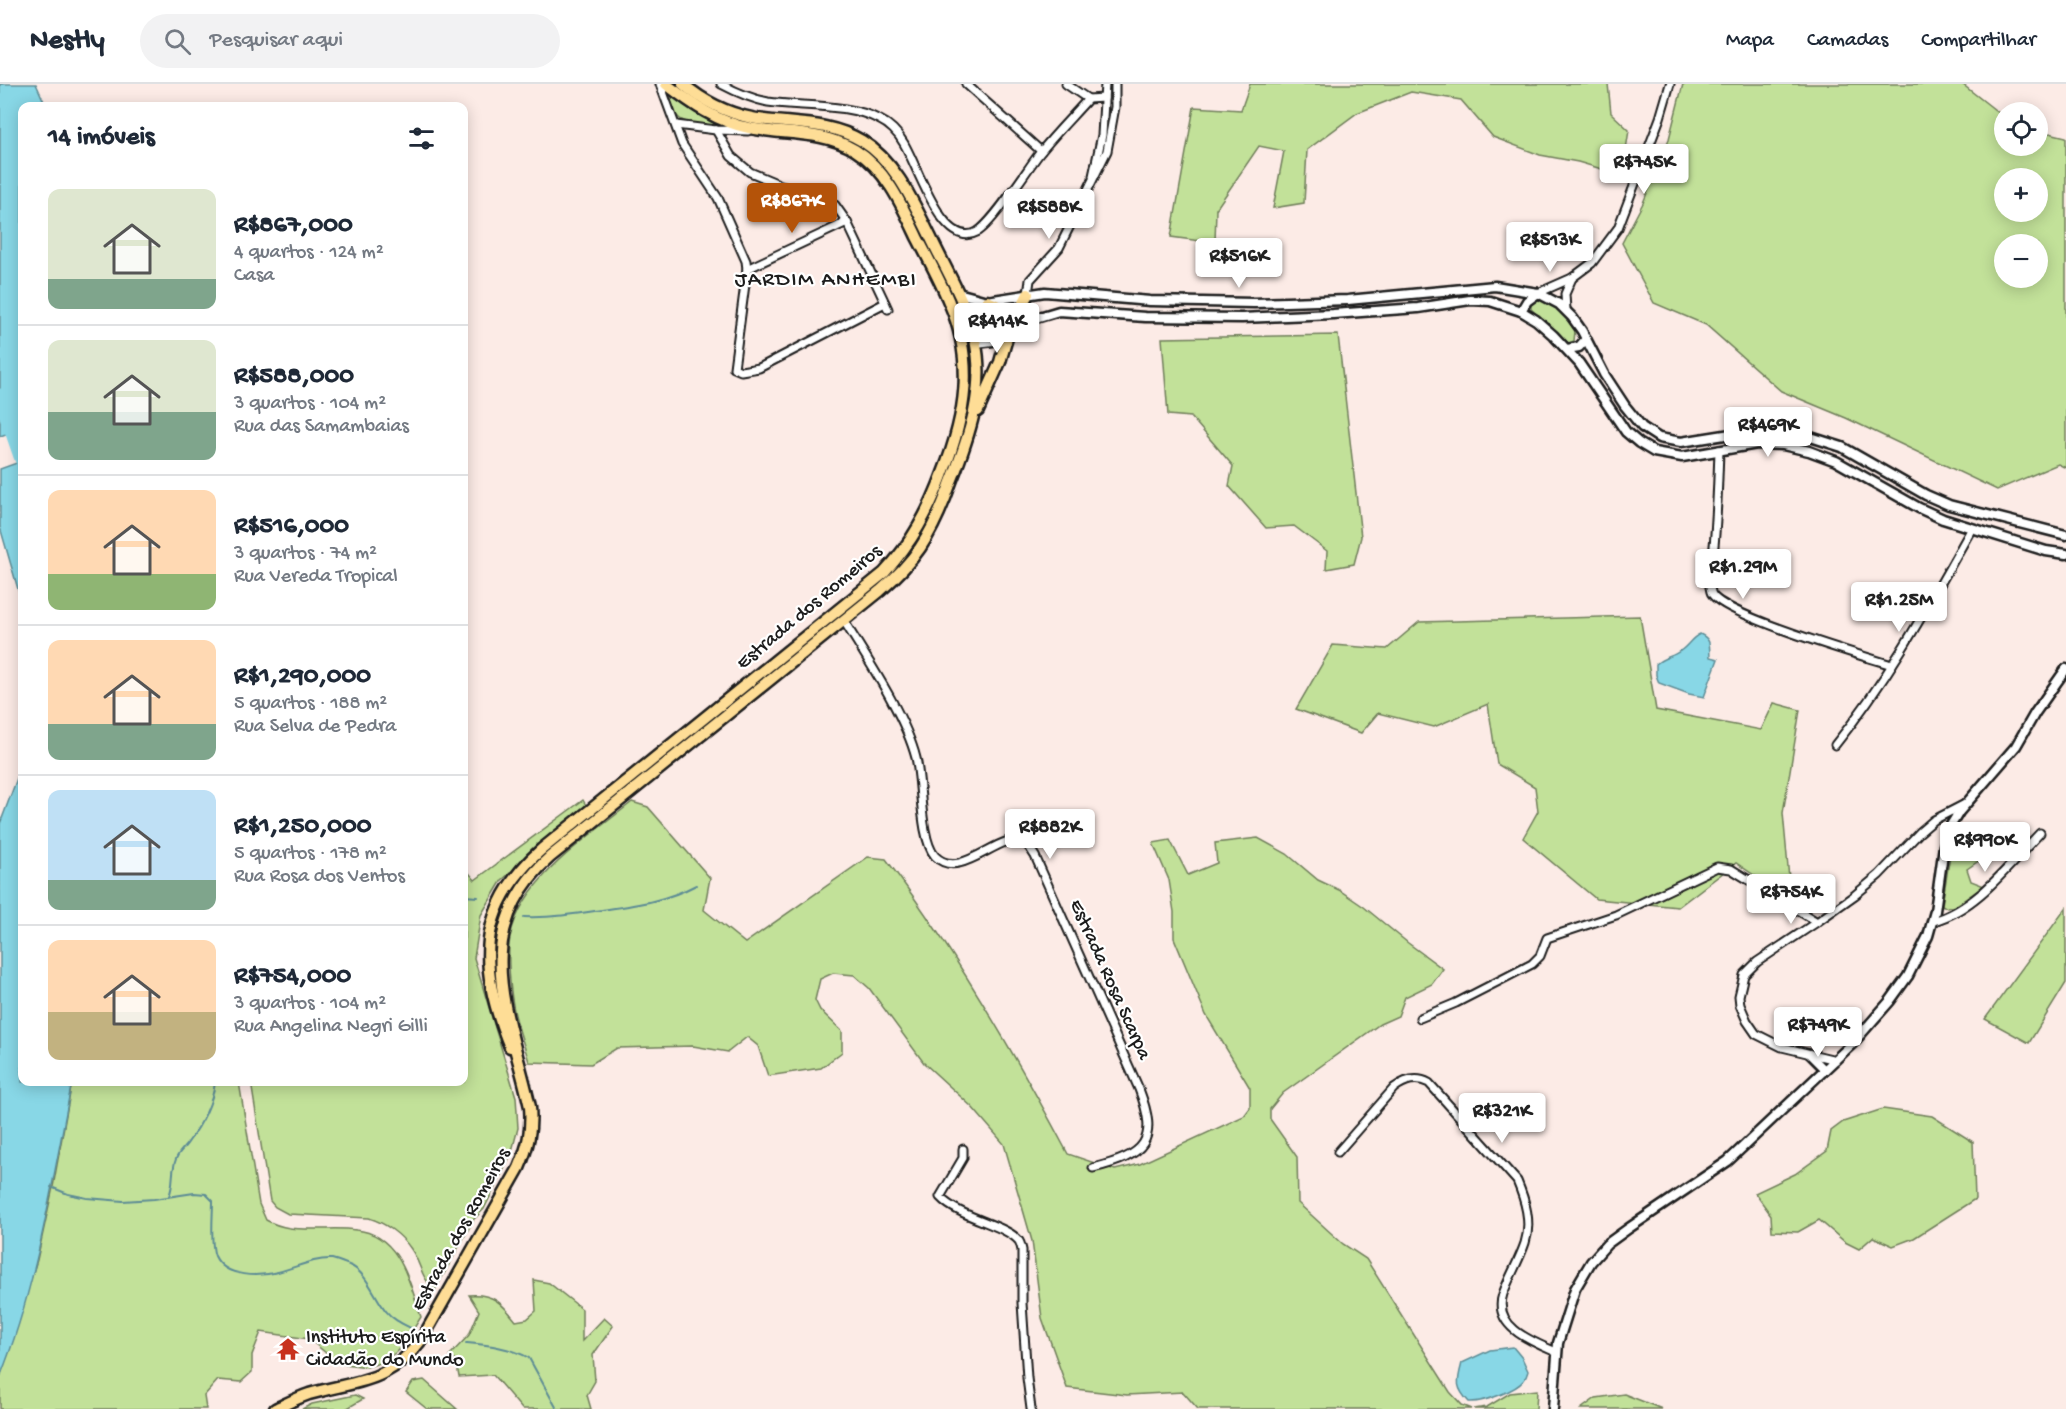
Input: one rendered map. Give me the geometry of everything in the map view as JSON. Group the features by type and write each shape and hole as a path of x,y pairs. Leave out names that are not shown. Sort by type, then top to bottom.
{"main road":[{"name":"Estrada dos Romeiros","path":"523,1080 504,1032 489,976 490,933 502,896 520,870 543,849 874,582 906,549 934,498 962,418 965,389 964,359 950,303 896,195 882,174 867,158 848,146 828,138 762,130 734,124 708,114 666,84"},
{"name":"Estrada dos Romeiros","path":"275,1409 308,1395 366,1381 383,1374 414,1350 525,1154 531,1124 530,1107 503,995 500,962 502,935 507,918 521,890 538,867 889,583 921,546 943,503 970,431 978,382 976,343 958,293 905,189 891,167 874,149 854,136 831,127 750,118 701,98 683,84"},
{"path":"1009,331 1028,294"},
{"path":"970,431 1000,362 1009,331 1010,323 1006,312 1002,307 987,301"},
{"path":"950,303 964,333 976,343"}],"street":[{"path":"660,84 687,153 718,198 743,253 747,269 733,366 736,370 747,371 759,368 886,306 841,211 828,200 781,185 741,167 731,156 716,130"},
{"path":"721,84 765,102 854,111 882,120 903,142 940,216 956,233 974,234 987,223 1041,152 1088,99"},
{"path":"966,84 1041,152"},
{"path":"1066,84 1088,99 1104,98"},
{"path":"1090,186 1102,135 1105,84"},
{"path":"1028,294 1030,280 1059,248 1101,165 1111,138 1115,84"},
{"path":"1521,311 1527,301 1538,293 1572,278 1592,263 1618,228 1660,118 1670,84"},
{"path":"676,125 716,130 762,130"},
{"path":"747,269 847,222"},
{"path":"1566,310 1565,294 1572,278"},
{"path":"958,293 987,301 1045,292 1150,301 1254,303 1376,298 1494,286 1538,293 1552,299 1566,310 1577,324 1604,374 1625,406 1642,427 1659,438 1681,442 1756,430 1798,433 1842,447 1948,505 2066,535"},
{"path":"976,343 993,341 1029,320 1059,312 1145,317 1281,317 1386,310 1481,300 1499,303 1521,311 1536,320 1567,349 1617,420 1639,443 1654,452 1682,457 1763,444 1783,445 1809,451 1836,461 1925,511 1972,528 2066,554"},
{"path":"1567,349 1579,347 1586,339"},
{"path":"1719,450 1718,503 1710,576 1710,589 1713,597 1731,608 1808,639 1892,665"},
{"path":"1835,745 1870,701 1909,641 1972,528"},
{"name":"Estrada Rosa Scarpa","path":"844,621 894,707 911,743 919,773 927,836 933,853 944,862 959,864 997,846 1019,841 1024,842 1035,856 1139,1089 1148,1116 1149,1126 1143,1145 1109,1164 1093,1168"},
{"path":"1553,1409 1556,1352 1575,1289 1582,1275 1598,1253 1629,1228 1728,1161 1863,1033 1900,989 1926,942 1933,921 1946,839 1954,819 2016,746 2035,713 2066,669"},
{"path":"1836,1060 1770,1042 1756,1034 1742,1011 1739,996 1744,975 1756,962 1817,922 1879,875 1928,825 1967,803"},
{"path":"1933,921 1953,913 1975,897 2001,875 2040,833"},
{"path":"1420,1018 1456,1003 1532,964 1540,956 1547,938 1616,915 1717,867 1731,869 1817,922"},
{"path":"1809,1054 1825,1070"},
{"path":"1338,1152 1394,1088 1413,1079 1429,1083 1517,1181 1525,1200 1527,1231 1525,1243 1503,1293 1502,1309 1506,1319 1518,1333 1556,1352"},
{"path":"963,1149 963,1158 940,1197 961,1213 1000,1230 1020,1243 1025,1354 1031,1409"}],"green space":[{"path":"1250,84 1608,84 1611,113 1629,130 1622,175 1578,162 1540,155 1493,137 1461,100 1411,92 1357,113 1307,150 1304,203 1273,208 1284,151 1259,146 1216,209 1215,243 1171,237 1194,107 1241,110"},
{"path":"1683,84 1962,84 1994,109 1994,156 2048,156 2048,133 2066,137 2066,468 2058,464 1997,490 1846,418 1781,391 1706,325 1654,303 1622,243 1643,203 1669,139"},
{"path":"672,98 676,98 705,118 732,129 702,126 680,119 676,115"},
{"path":"1537,299 1555,306 1564,315 1575,331 1574,341 1569,343 1566,341 1531,309 1531,303"},
{"path":"1338,335 1361,537 1354,564 1326,569 1327,551 1294,526 1266,528 1229,486 1233,466 1191,417 1168,415 1162,338"},
{"path":"1640,616 1656,710 1761,730 1774,703 1800,710 1783,813 1791,900 1736,863 1678,907 1596,899 1523,838 1538,811 1535,787 1497,764 1488,704 1434,727 1378,713 1361,733 1296,709 1333,645 1387,649 1419,622"},
{"path":"583,800 587,807 502,880 481,915 474,958 516,1097 518,1128 511,1155 484,1209 474,1219 435,1290 426,1280 407,1244 398,1234 381,1223 369,1218 288,1214 275,1207 270,1201 252,1086 468,1086 468,872 475,880"},
{"path":"632,802 648,807 710,878 704,910 745,943 868,857 886,859 936,930 983,1003 1068,1154 1115,1170 1140,1164 1244,1116 1250,1108 1250,1088 1206,1015 1174,938 1174,912 1169,880 1153,843 1170,840 1188,875 1217,863 1215,843 1258,838 1287,854 1318,880 1339,890 1364,907 1443,969 1432,984 1405,997 1398,1016 1380,1024 1283,1093 1270,1109 1270,1119 1297,1157 1298,1203 1343,1244 1366,1259 1450,1392 1462,1405 1472,1409 1198,1409 1183,1392 1127,1395 1067,1388 1042,1318 1032,1241 1004,1144 972,1107 924,1063 869,988 854,975 833,973 820,979 815,1000 820,1010 842,1031 842,1052 821,1068 768,1076 758,1046 747,1037 728,1052 693,1046 617,1048 591,1064 529,1062 516,1019 511,991 509,945 514,922 525,901 556,863"},
{"path":"1953,837 1969,844 1980,860 1967,869 1971,881 1984,886 1955,906 1947,908 1942,905"},
{"path":"2066,908 2066,983 2029,1043 1985,1019"},
{"path":"71,1086 240,1086 259,1204 266,1220 279,1226 292,1228 356,1230 371,1234 383,1241 401,1263 421,1317 404,1344 395,1353 380,1363 367,1367 338,1363 309,1339 261,1332 252,1355 252,1372 241,1382 218,1380 204,1396 206,1409 0,1409 0,1377 37,1260"},
{"path":"1883,1109 1932,1116 1973,1142 1975,1199 1914,1238 1893,1246 1873,1237 1859,1249 1845,1242 1819,1220 1798,1232 1772,1231 1771,1215 1755,1193 1795,1174 1827,1151 1831,1131 1843,1122"},
{"path":"534,1280 549,1283 582,1309 582,1341 604,1318 613,1326 593,1355 595,1381 587,1395 591,1409 522,1409 493,1375 459,1377 456,1360 449,1356 469,1335 479,1311 469,1295 491,1298 506,1309 516,1321 527,1319 536,1311"},
{"path":"424,1380 457,1409 427,1409 406,1392 413,1382"},
{"path":"1537,1390 1536,1409 1474,1409 1487,1407 1510,1393"},
{"path":"1624,1394 1662,1409 1581,1409 1596,1398"},
{"path":"355,1395 363,1399 346,1409 302,1409 312,1404"}],"water":[{"path":"0,84 36,84 44,102 18,102 18,430 0,436"},
{"path":"18,462 18,589 0,527 0,469"},
{"path":"1700,634 1708,641 1710,657 1718,659 1704,697 1659,683 1656,664 1680,651"},
{"path":"18,776 18,1086 71,1086 34,1268 0,1377 0,824"},
{"path":"1513,1347 1522,1358 1528,1371 1525,1379 1498,1396 1469,1402 1458,1384 1462,1363 1490,1350"}],"waterway":[{"path":"0,396 18,448"},
{"path":"524,917 563,915 639,904 662,899 696,885"},
{"path":"468,896 478,897"},
{"path":"169,1196 176,1160 202,1120 214,1086"},
{"path":"51,1187 87,1198 123,1201 194,1193 206,1194 213,1201 213,1251 226,1268 243,1274 262,1275 318,1260 336,1260 355,1268 370,1285 389,1314 398,1322 413,1329"},
{"path":"466,1343 506,1349 529,1358 557,1409"}],"place":[{"name":"Instituto Espírita Cidadão do Mundo","path":"288,1349"}],"district":[{"name":"JARDIM ANHEMBI","path":"826,281"}]}
